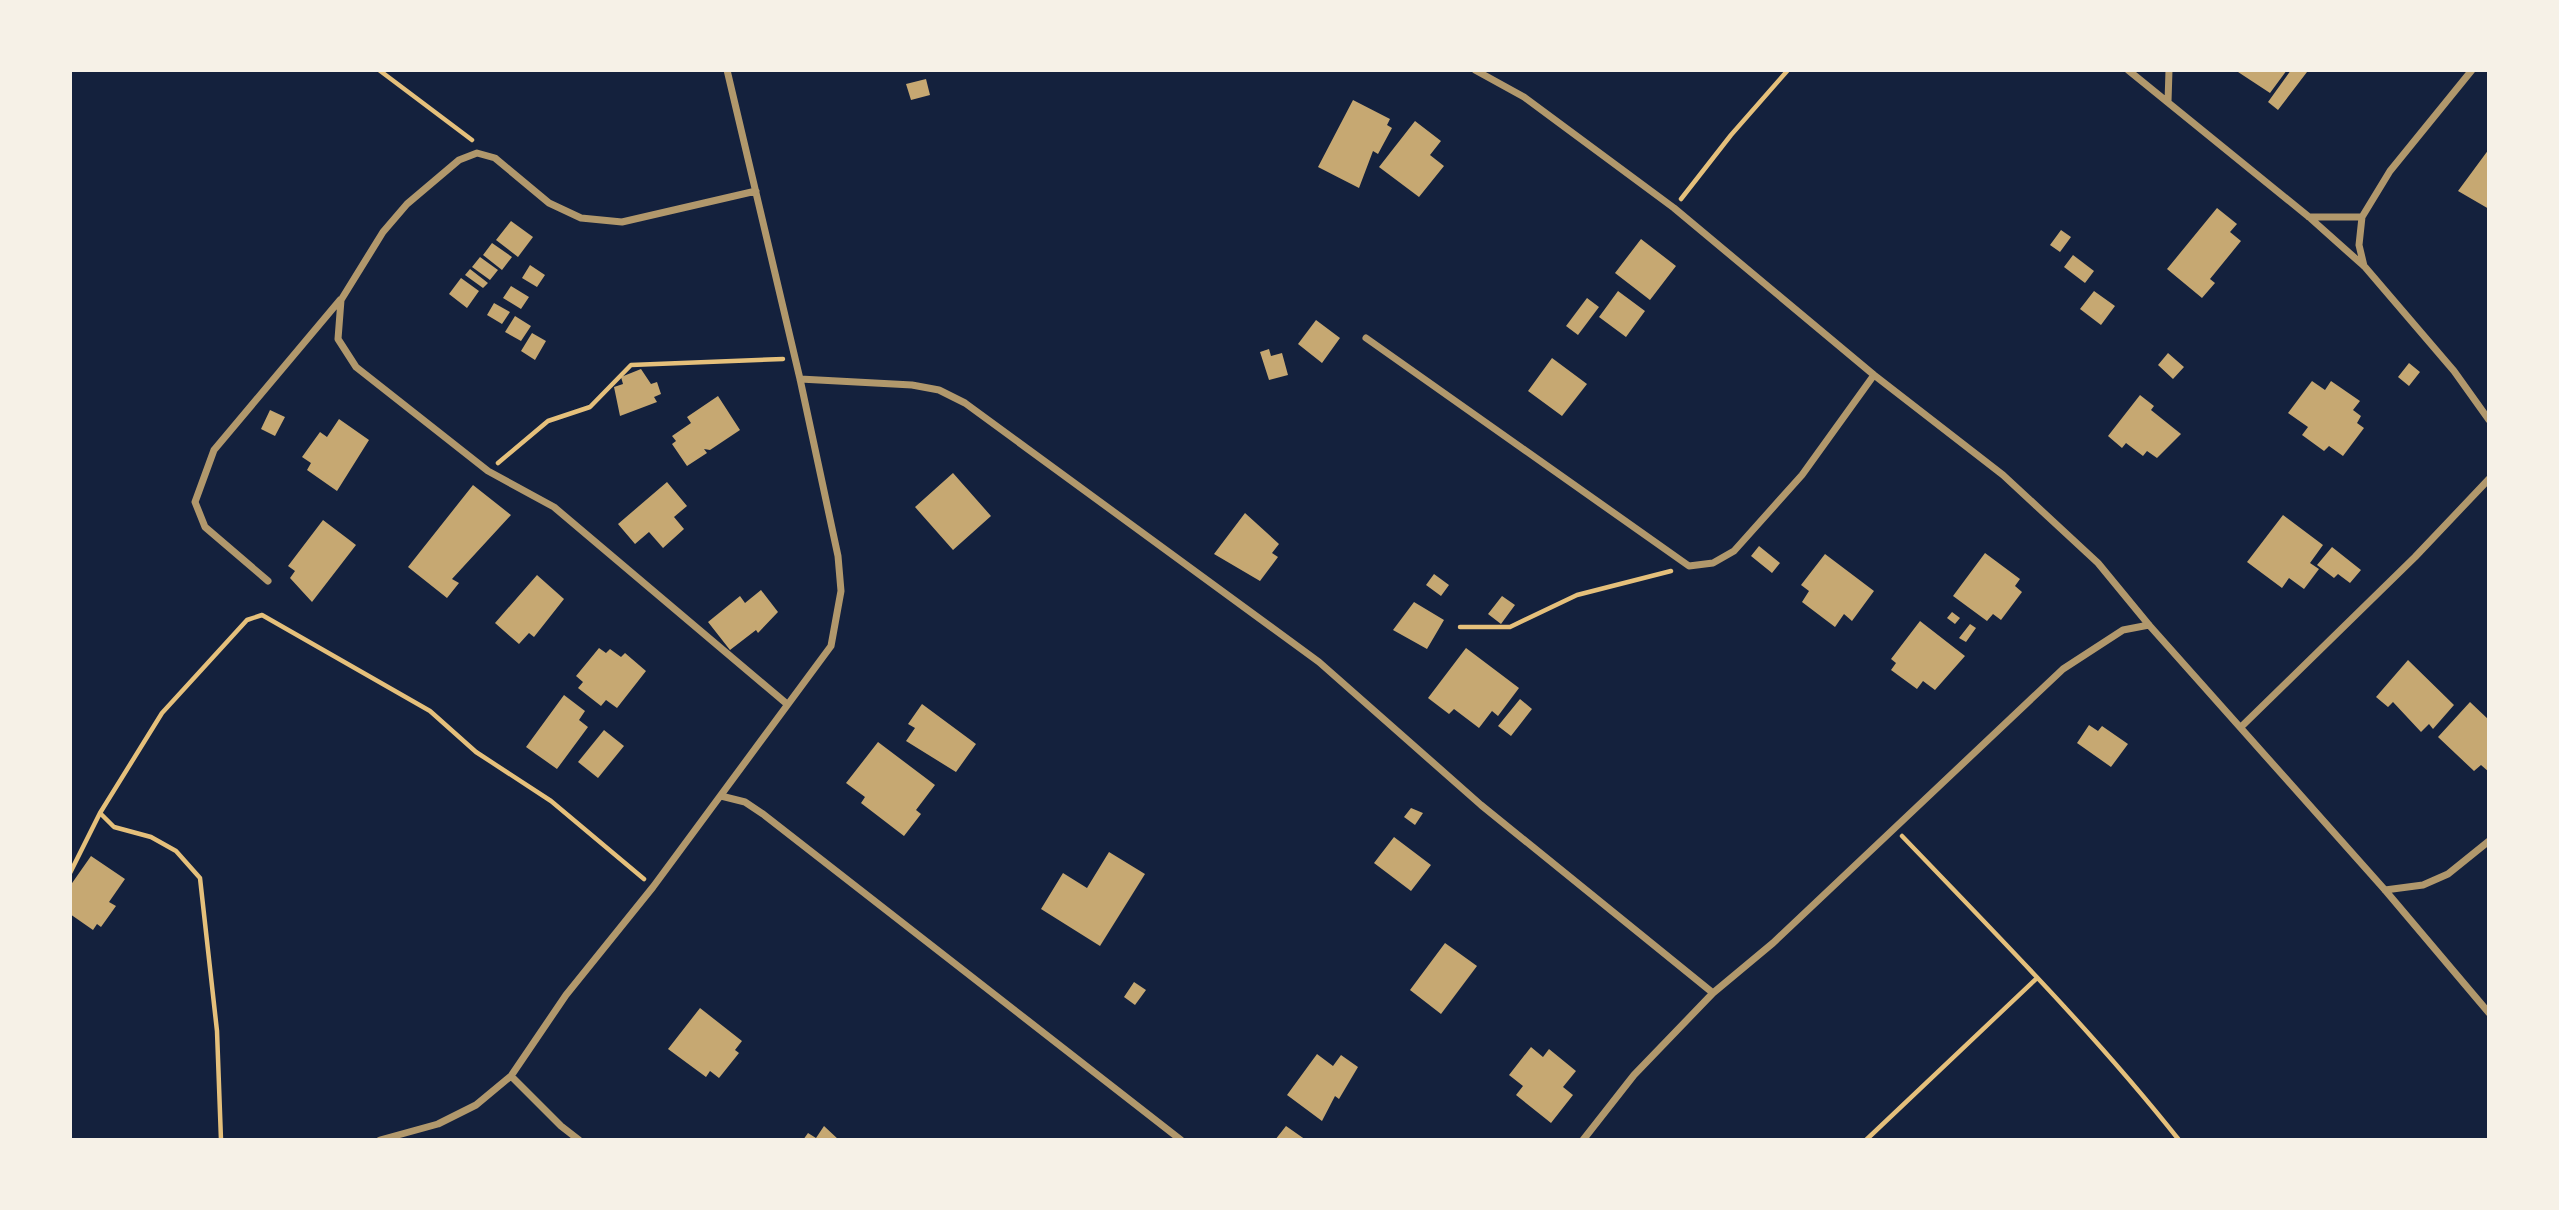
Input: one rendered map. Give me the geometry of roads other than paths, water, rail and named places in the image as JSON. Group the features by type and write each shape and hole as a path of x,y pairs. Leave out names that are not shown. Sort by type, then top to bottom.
{"street":[{"path":"380,1140 438,1124 476,1105 511,1076 566,995 653,887 831,646 841,591 838,556 800,379 727,70"},
{"path":"1475,70 1524,97 1674,208 1874,375 2013,484 2098,563 2149,625 2385,890 2489,1013"},
{"path":"2128,70 2309,217 2365,267 2454,371 2489,420"},
{"path":"2168,102 2169,70"},
{"path":"2365,267 2359,245 2362,216 2389,171 2472,70"},
{"path":"268,581 205,527 195,502 214,450 341,300 383,232 407,204 459,160 477,153 495,158 549,203 580,218 622,222 756,191"},
{"path":"2309,217 2362,216"},
{"path":"341,300 338,339 356,367 488,471 554,507 788,705"},
{"path":"1366,338 1689,566 1713,563 1734,551 1802,475 1874,375"},
{"path":"800,379 912,385 939,390 965,403 1319,662 1482,805 1713,993"},
{"path":"2241,727 2415,557 2489,479"},
{"path":"1583,1140 1634,1075 1713,993 1773,943 2063,669 2123,630 2149,625"},
{"path":"721,796 745,802 763,814 1181,1140"},
{"path":"2385,890 2423,886 2448,874 2489,841"},
{"path":"511,1076 561,1126 579,1140"}]}
